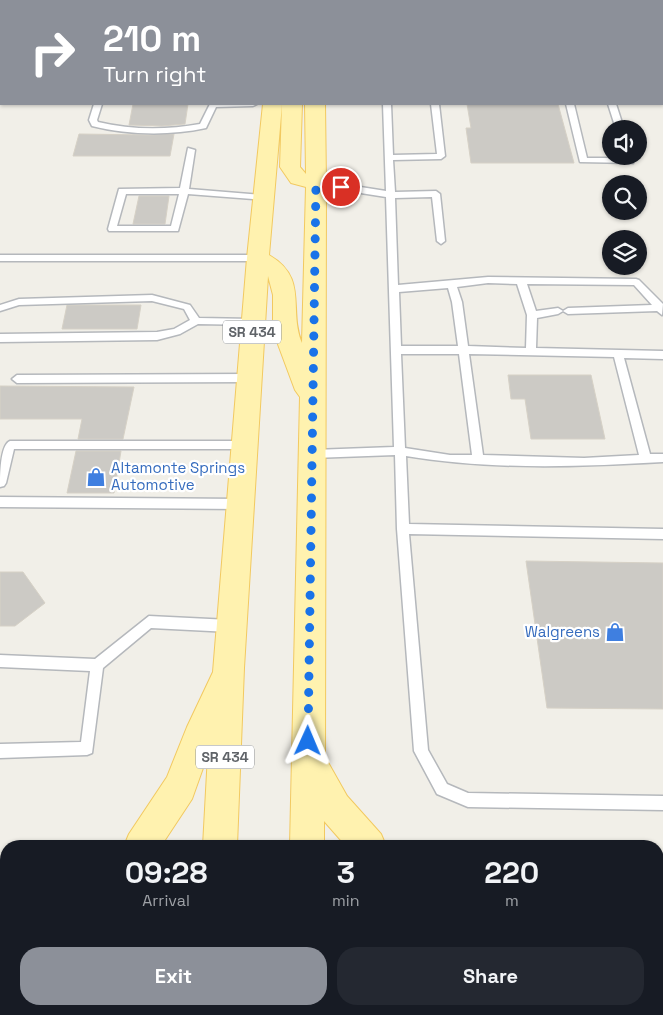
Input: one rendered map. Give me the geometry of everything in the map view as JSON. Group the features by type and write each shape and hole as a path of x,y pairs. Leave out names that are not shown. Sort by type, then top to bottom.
{"main road":[{"name":"SR 434","path":"220,840 232,626 249,378 262,198 272,105"},
{"path":"292,105 290,167 298,178 316,183"},
{"path":"307,840 316,183 315,105"},
{"path":"258,258 273,267 281,277 285,295 285,331 313,403"},
{"path":"145,840 180,787 198,738 230,668"},
{"path":"308,760 335,808 364,840"}],"lane":[{"path":"98,105 93,120 95,124 116,128 187,129 203,126 214,105"},
{"path":"387,105 403,529 420,751 442,789 468,800 663,802"},
{"path":"390,158 441,156 435,105"},
{"path":"570,105 583,160 602,160"},
{"path":"612,105 617,120"},
{"path":"191,150 184,191 176,229 112,229 122,191 184,191 262,198"},
{"path":"316,183 391,195 436,194 441,242"},
{"path":"0,258 258,258"},
{"path":"394,289 488,280 636,282 662,311"},
{"path":"521,280 532,315 532,351"},
{"path":"451,285 458,302 478,460"},
{"path":"0,308 19,302 152,298 187,306 196,321"},
{"path":"532,315 563,311 662,311"},
{"path":"0,338 157,336 177,332 196,321 253,322"},
{"path":"397,350 532,351 663,355"},
{"path":"618,354 646,459"},
{"path":"17,379 249,378"},
{"path":"0,483 10,445 245,445"},
{"path":"313,454 400,451 450,459 584,462 663,458"},
{"path":"0,502 241,504"},
{"path":"403,529 663,534"},
{"path":"0,661 97,665 149,622 232,626"},
{"path":"0,750 87,748 97,665"}],"building":[{"path":"133,105 188,105 185,124 162,126 129,125"},
{"path":"467,105 558,105 574,163 471,163 466,128 471,128"},
{"path":"79,134 174,134 170,156 73,156"},
{"path":"139,196 169,196 165,224 133,224"},
{"path":"67,305 141,305 137,329 62,329"},
{"path":"508,375 591,375 605,439 531,439 525,399 511,399"},
{"path":"0,386 134,387 123,439 78,439 82,419 0,419"},
{"path":"76,451 121,451 114,493 67,493"},
{"path":"526,561 663,563 663,709 547,708"},
{"path":"0,572 23,572 45,603 15,626 0,626"}],"place":[{"name":"Altamonte Springs Automotive","path":"96,477"},
{"name":"Walgreens","path":"615,632"}],"route":[{"path":"308,741 316,183 341,187"}]}
